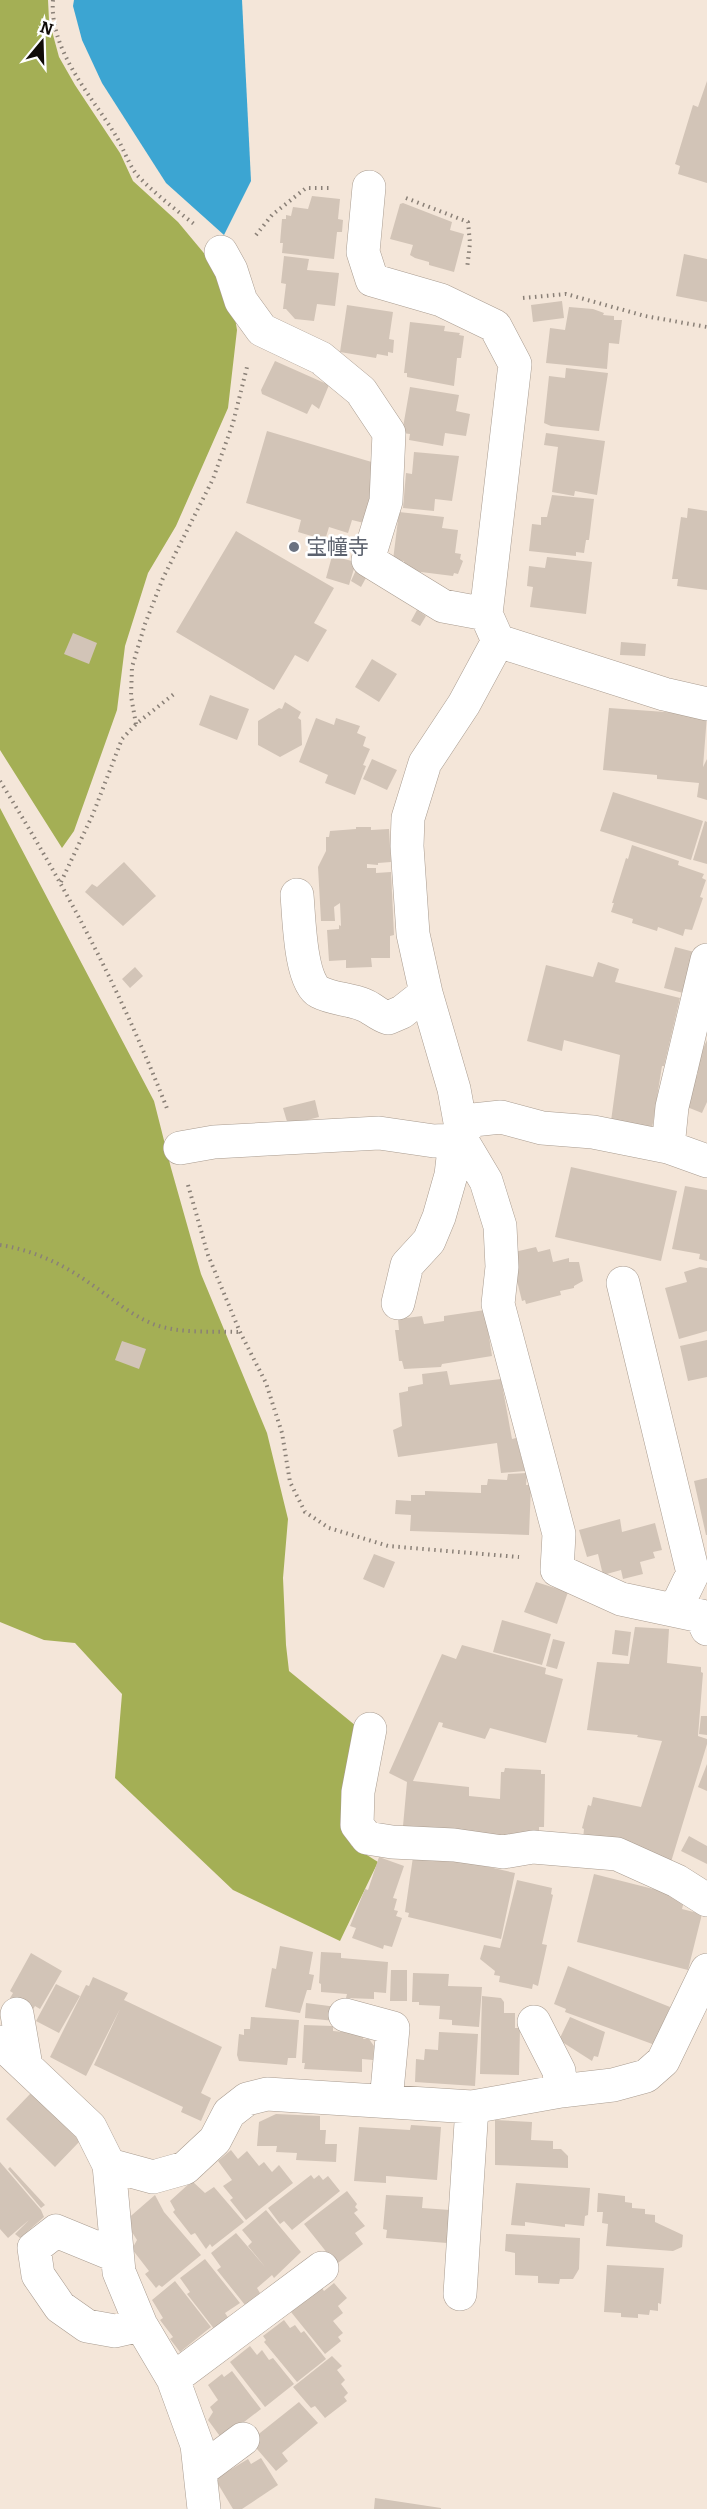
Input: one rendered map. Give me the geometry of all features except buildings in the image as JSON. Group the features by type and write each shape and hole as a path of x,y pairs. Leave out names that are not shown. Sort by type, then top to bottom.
{"street":[{"path":"369,187 363,252 372,280 441,300 495,326 515,364 492,628 464,704 425,763 408,818 407,846 413,934 426,993 454,1089 458,1137 440,1217 429,1242 407,1265 398,1303"},
{"path":"226,261 241,301 262,330 321,358 361,391 389,433 386,501 368,560 443,606 492,628 664,694 707,704"},
{"path":"297,895 301,942 308,981 317,992 365,1005 378,1015 388,1018 402,1012 426,993"},
{"path":"668,1147 672,1107 707,960"},
{"path":"180,1148 214,1142 379,1132 434,1141 458,1137 473,1120 501,1117 542,1128 593,1132 668,1147 707,1161"},
{"path":"458,1137 486,1181 500,1227 502,1267 498,1304 559,1534 557,1570 621,1599 701,1616 707,1629"},
{"path":"624,1283 693,1573 675,1610"},
{"path":"370,1729 358,1792 357,1825 367,1838 503,1852 533,1847 616,1854 676,1881 707,1900"},
{"path":"109,2165 153,2177 185,2169 215,2140 229,2113 247,2099 267,2094 472,2107 561,2091 614,2085 646,2076 663,2061 707,1970"},
{"path":"17,2013 26,2066"},
{"path":"345,2015 393,2028 386,2101"},
{"path":"534,2022 559,2071 561,2091"},
{"path":"0,2042 90,2127 109,2165 120,2272 141,2325 173,2379 197,2445 204,2509"},
{"path":"460,2294 472,2107"},
{"path":"117,2256 56,2231 34,2248 38,2276 60,2307 87,2326 115,2331 141,2325"},
{"path":"173,2379 322,2268"},
{"path":"200,2471 243,2439"}],"path":[{"path":"53,0 55,20 67,63 118,138 128,160 146,183 209,237 226,261 272,215 306,188 369,187 405,197 468,222 470,243 466,273"},
{"path":"522,298 566,294 645,316 707,327"},
{"path":"136,724 131,696 132,667 145,624 163,578 213,479 233,423 249,362 262,330"},
{"path":"61,883 93,814 122,739 136,724 174,694"},
{"path":"0,781 61,883 98,951 145,1051 175,1127 208,1255 240,1332 266,1383 282,1433 290,1482 305,1512 329,1527 388,1546 514,1555 557,1570"},
{"path":"0,1245 19,1248 55,1261 124,1309 154,1324 186,1330 240,1332"}],"green space":[{"path":"0,0 48,0 49,20 59,57 75,85 120,153 133,181 178,222 213,264 232,300 237,330 228,408 176,526 148,573 125,646 117,710 74,831 62,848 0,750"},
{"path":"0,808 154,1101 201,1274 267,1433 288,1519 283,1578 289,1671 356,1726 344,1809 351,1845 378,1862 340,1941 233,1890 115,1778 122,1694 75,1643 44,1640 0,1622"}],"water":[{"path":"74,0 242,0 251,181 224,235 166,183 102,83 82,40 73,6"}],"place":[{"name":"宝幢寺","path":"294,547"}]}
